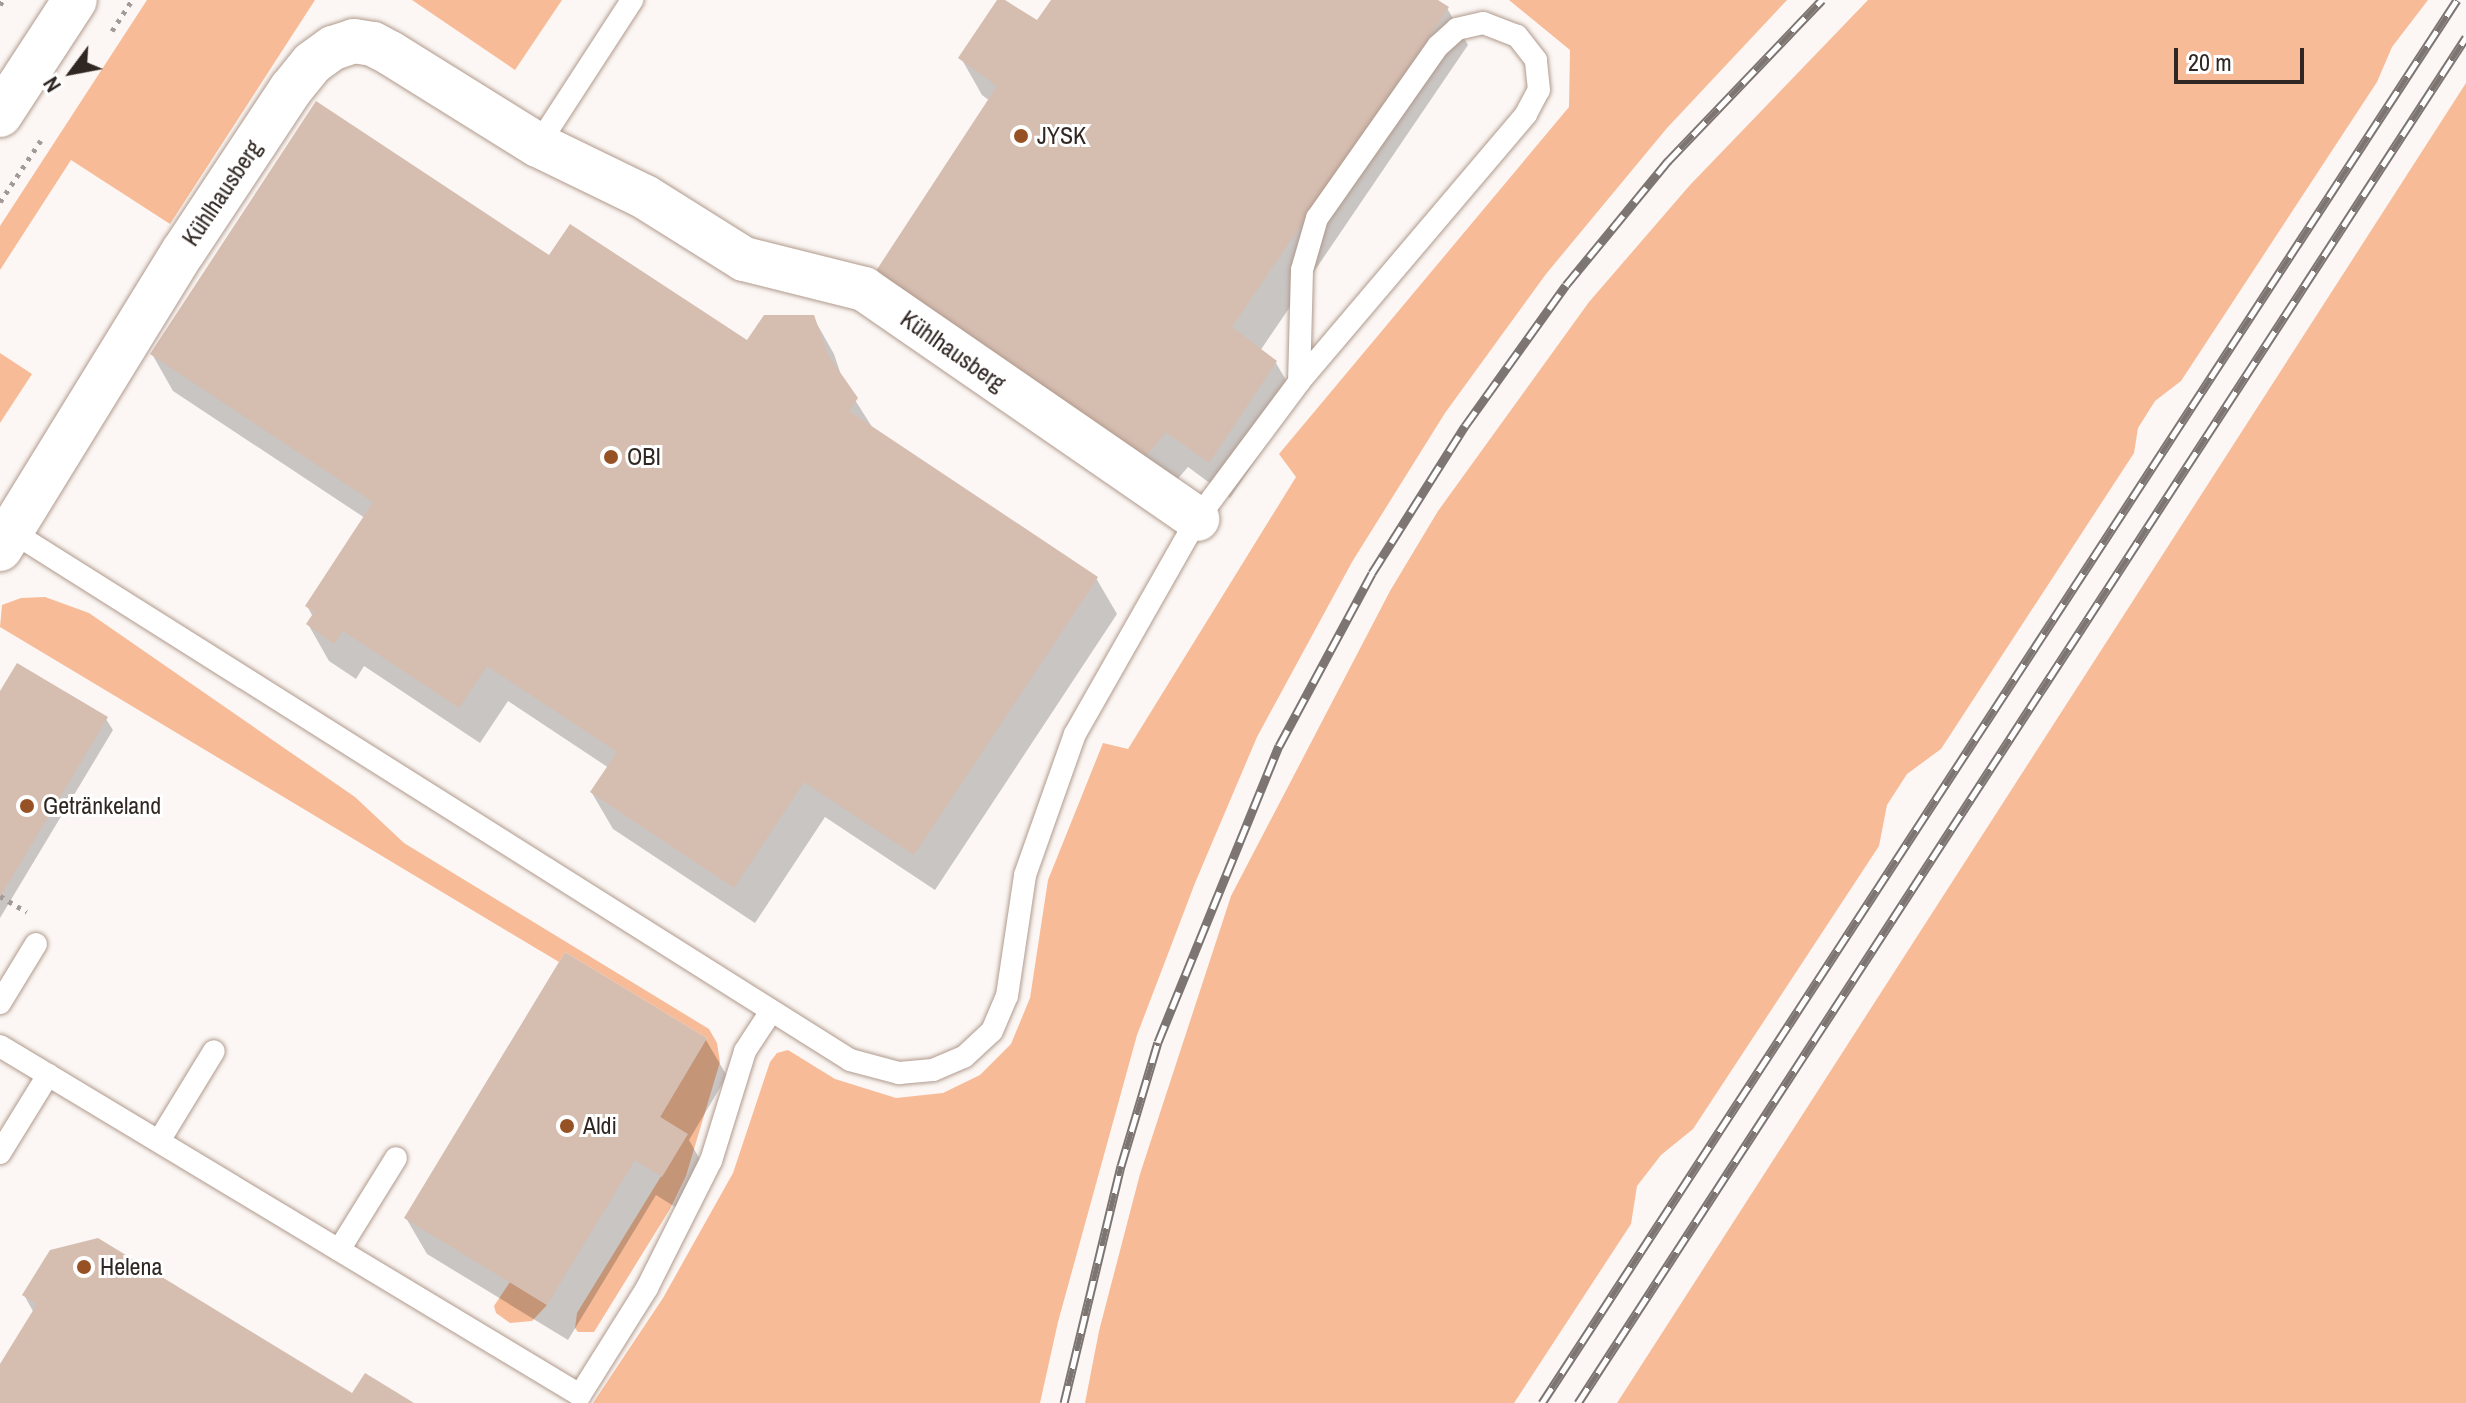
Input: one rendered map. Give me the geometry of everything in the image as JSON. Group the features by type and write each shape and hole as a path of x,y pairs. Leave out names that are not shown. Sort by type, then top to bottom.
{"street":[{"path":"0,115 75,0"},
{"name":"Kühlhausberg","path":"5,540 183,252 291,89 312,63 333,48 354,41 373,44 538,145 645,197 744,259 864,289 1197,519"}],"lane":[{"path":"538,145 632,0"},
{"path":"5,540 850,1060 899,1073 933,1070 964,1057 992,1031 1007,996 1025,875 1075,734 1197,519 1299,382 1526,114 1539,90 1536,60 1517,36 1483,23 1457,29 1438,46 1317,218 1302,270 1299,382"},
{"path":"0,1003 36,944"},
{"path":"0,1046 580,1395 647,1288 704,1175 745,1051 770,1013"},
{"path":"159,1141 214,1051"},
{"path":"0,1153 48,1075"},
{"path":"339,1250 396,1158"}],"shaded area":[{"path":"147,0 315,0 170,224 71,160 0,270 0,226"},
{"path":"412,0 562,0 515,70"},
{"path":"1509,0 1787,0 1667,128 1546,274 1445,413 1352,562 1257,737 1195,883 1137,1035 1058,1322 1040,1403 593,1403 663,1298 733,1173 770,1062 777,1053 788,1050 835,1079 896,1098 943,1093 980,1075 1011,1044 1030,998 1048,880 1103,743 1128,749 1296,477 1279,454 1569,107 1570,50"},
{"path":"1868,0 2428,0 2392,47 2377,82 2181,381 2155,401 2138,428 2134,453 1941,749 1907,774 1887,805 1879,846 1693,1129 1661,1155 1637,1186 1631,1224 1514,1403 1085,1403 1099,1331 1140,1174 1231,896 1390,591 1438,511 1589,302 1690,185"},
{"path":"2466,83 2466,1403 1617,1403"},
{"path":"0,353 32,374 0,423"},
{"path":"45,597 89,613 355,797 404,843 709,1029 717,1043 720,1062 686,1176 670,1209 594,1332 578,1332 575,1328 577,1313 687,1134 660,1117 707,1038 565,952 559,962 0,627 2,605 21,598"},
{"path":"510,1282 547,1305 532,1321 510,1323 496,1313 494,1306"}],"building":[{"path":"997,0 1005,0 1037,20 1051,0 1438,0 1449,7 1232,327 1277,361 1209,463 1166,432 1142,461 872,277 997,86 958,58"},
{"name":"OBI","path":"316,101 549,255 570,224 747,340 764,315 814,315 828,355 858,398 849,411 1098,577 914,855 804,782 734,888 590,792 617,752 487,666 459,708 343,631 334,644 306,624 314,612 305,606 373,502 150,354"},
{"name":"Getränkeland","path":"17,663 108,717 0,897 0,691"},
{"name":"Aldi","path":"565,952 707,1038 660,1117 688,1134 662,1177 635,1160 547,1305 404,1218"},
{"path":"98,1238 352,1393 365,1373 414,1403 0,1403 0,1364 37,1304 22,1295 50,1250"}],"railway":[{"path":"1064,1403 1121,1166 1158,1042 1279,746 1372,573 1465,426 1566,285 1668,161 1822,0"},
{"path":"1542,1403 2457,0"},
{"path":"1578,1403 2466,37"}],"place":[{"name":"JYSK","path":"1021,136"},
{"name":"OBI","path":"611,457"},
{"name":"Getränkeland","path":"27,806"},
{"name":"Aldi","path":"567,1126"},
{"name":"Helena","path":"84,1267"}]}
